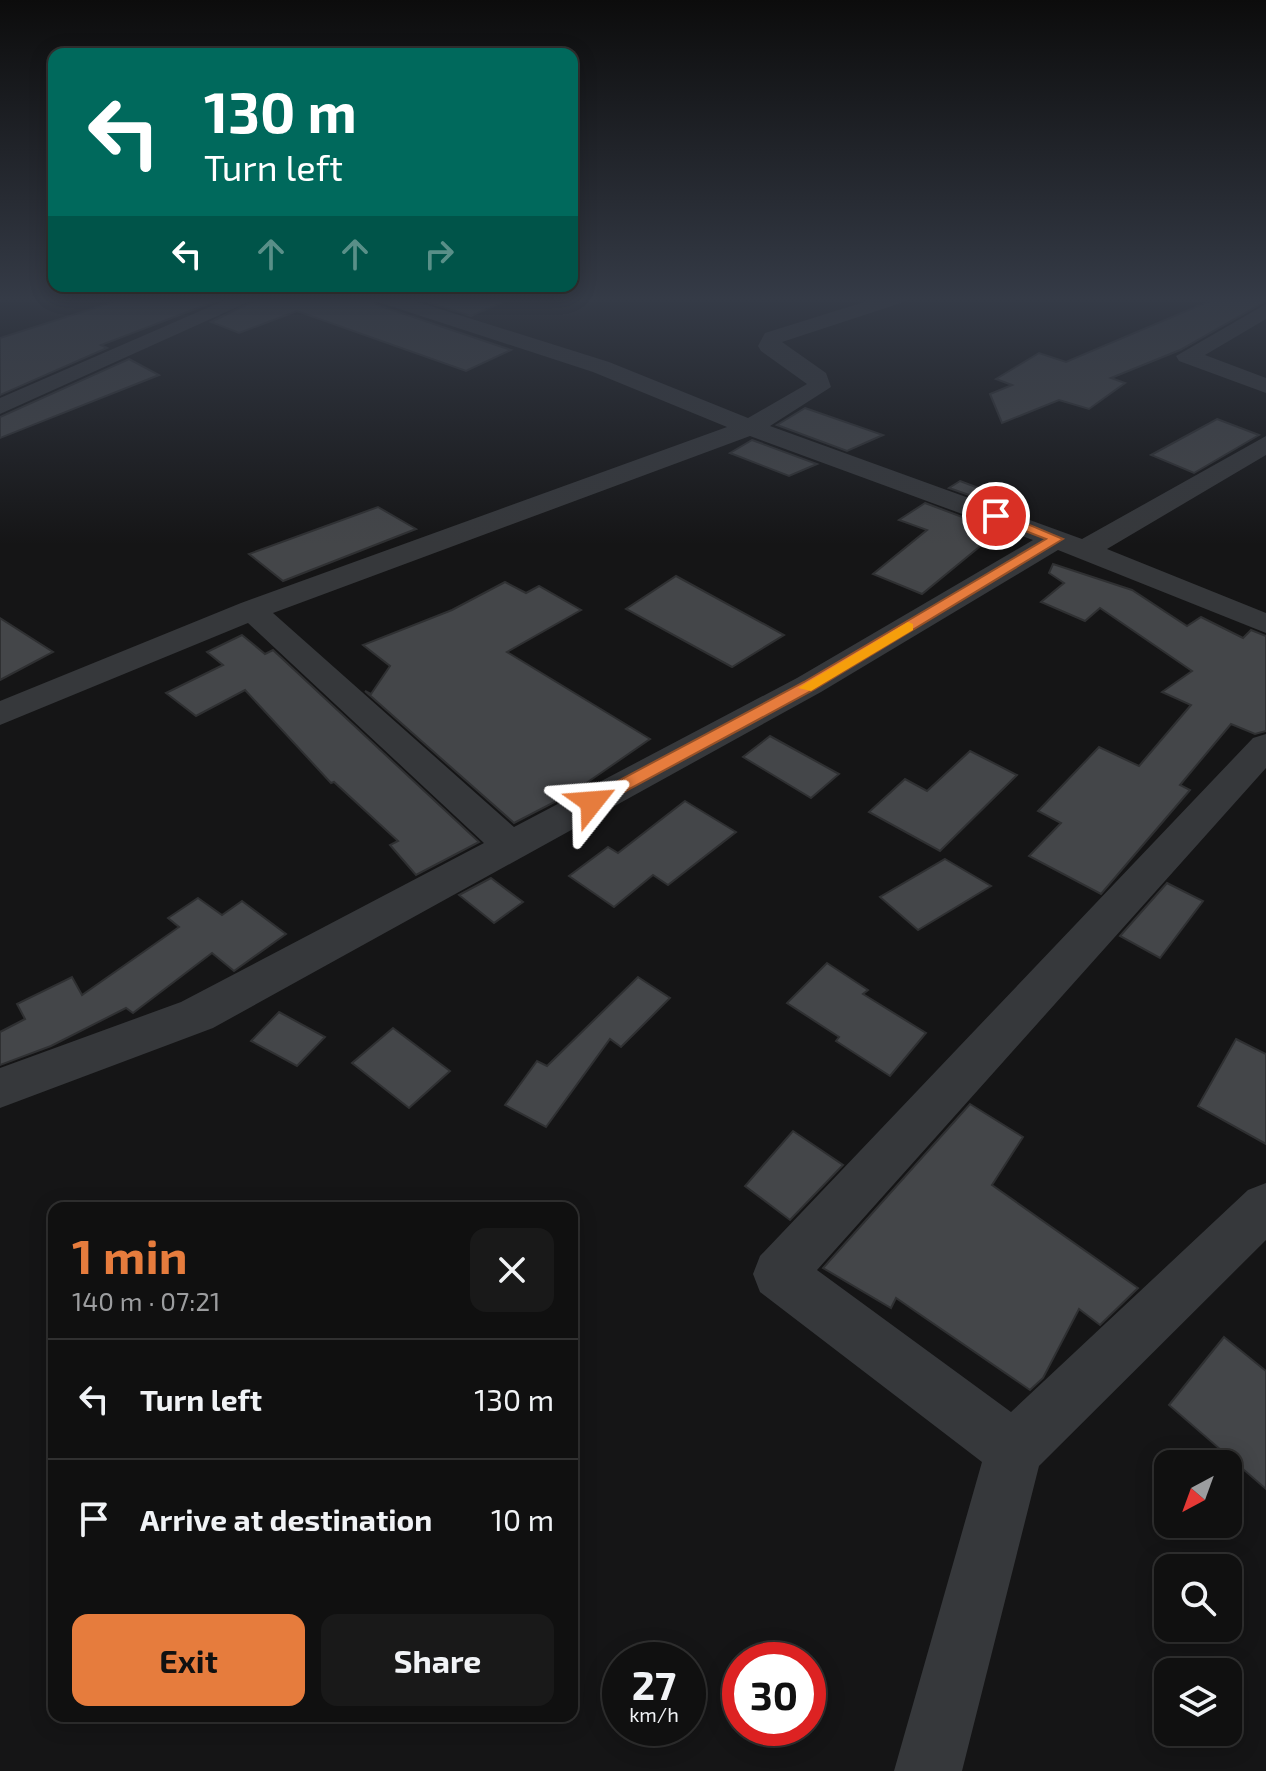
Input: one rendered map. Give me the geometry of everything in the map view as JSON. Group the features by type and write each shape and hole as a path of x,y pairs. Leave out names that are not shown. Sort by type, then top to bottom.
{"street":[{"path":"6,399 50,381"},
{"path":"635,381 750,427 1071,544 1266,624"},
{"path":"0,714 252,610 750,427 819,387 818,381"},
{"path":"0,1088 197,1015 1071,544 1266,444"},
{"path":"252,610 511,846"},
{"path":"1014,1450 779,1274 1266,746"},
{"path":"928,1771 1014,1450 1266,1206"}],"building":[{"path":"0,381 33,381 0,395"},
{"path":"81,381 145,381 0,438 0,417"},
{"path":"1000,381 1125,383 1089,409 1059,400 1002,423 990,394 1012,385"},
{"path":"805,408 883,435 847,451 777,425"},
{"path":"1217,419 1259,435 1194,473 1151,455"},
{"path":"752,440 817,464 789,476 730,453"},
{"path":"960,481 1018,503 1009,509 949,488"},
{"path":"925,503 986,526 982,528 995,534 922,594 873,574 927,530 899,520"},
{"path":"378,507 416,529 283,581 249,554"},
{"path":"1053,564 1132,590 1187,626 1201,617 1243,638 1251,630 1266,636 1266,731 1255,734 1231,724 1180,785 1190,790 1101,894 1029,856 1061,823 1038,811 1099,747 1139,766 1191,705 1162,692 1192,671 1100,608 1085,621 1041,602 1064,583 1049,573"},
{"path":"676,576 784,635 732,667 626,609"},
{"path":"505,582 526,593 539,586 581,610 507,652 650,739 572,793 514,823 365,691 371,694 390,666 363,645 452,610"},
{"path":"0,618 53,652 0,680"},
{"path":"242,635 265,654 273,650 479,842 416,875 390,845 398,841 334,782 331,783 245,690 196,716 166,693 223,665 207,652"},
{"path":"770,736 839,774 811,798 743,757"},
{"path":"970,751 1017,775 940,851 869,812 905,779 927,791"},
{"path":"685,801 736,832 668,885 653,875 614,907 569,876 608,847 618,853"},
{"path":"945,859 991,886 918,930 880,897"},
{"path":"491,878 523,902 494,923 459,895"},
{"path":"1167,883 1203,901 1160,958 1120,936"},
{"path":"198,898 222,915 242,901 286,934 234,971 212,953 133,1013 126,1008 51,1046 0,1065 0,1032 25,1019 17,1004 72,977 82,995 179,927 168,918"},
{"path":"827,963 868,990 863,994 926,1033 890,1076 836,1041 839,1037 787,1003"},
{"path":"638,977 670,998 621,1047 610,1039 546,1127 505,1105 537,1061 547,1066"},
{"path":"279,1012 325,1037 297,1066 251,1041"},
{"path":"393,1028 450,1071 409,1108 352,1063"},
{"path":"1236,1039 1266,1054 1266,1144 1198,1106"},
{"path":"970,1104 1023,1137 992,1185 1138,1288 1100,1325 1079,1309 1043,1378 1030,1390 896,1298 891,1308 823,1268"},
{"path":"793,1131 843,1165 790,1220 745,1186"},
{"path":"1224,1337 1266,1371 1266,1489 1242,1468 1242,1450 1221,1450 1169,1405"}],"slow traffic":[{"path":"805,688 908,627"}],"route":[{"path":"592,802 809,685 1056,539 996,516"}]}
